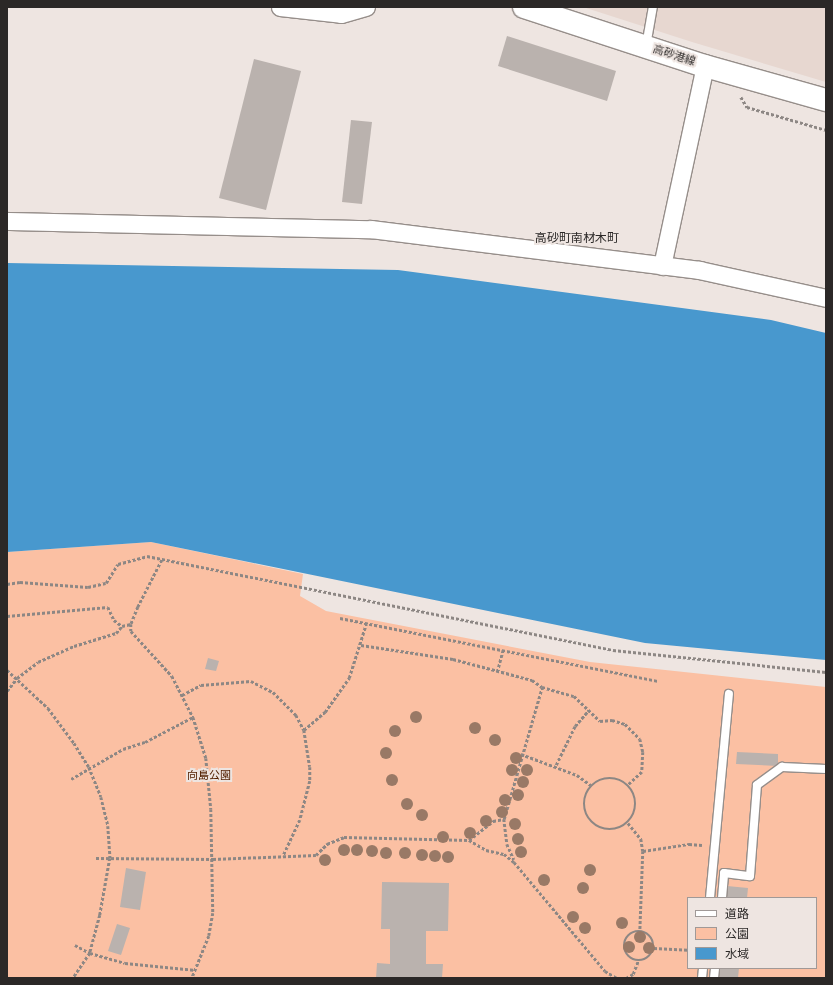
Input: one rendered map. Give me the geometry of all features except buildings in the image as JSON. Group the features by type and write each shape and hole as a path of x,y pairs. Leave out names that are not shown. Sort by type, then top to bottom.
{"main road":[{"name":"高砂港線","path":"524,7 705,66 826,100"}],"street":[{"path":"280,7 341,14 366,7"},
{"path":"662,266 705,66"},
{"path":"7,221 371,229 699,270 826,298"}],"lane":[{"path":"646,47 653,7"},
{"path":"710,897 729,694"},
{"path":"722,897 724,873 750,876 757,785 782,767 826,769"}],"path":[{"path":"734,94 741,96 747,106 826,130"},
{"path":"7,584 20,582 88,587 106,583 118,564 147,556 613,650 826,672"},
{"path":"162,560 131,624 131,631 138,642 172,676 193,717 206,758 210,786 213,859 213,913 209,936 192,978"},
{"path":"7,616 108,608 114,620 122,626"},
{"path":"340,618 659,680"},
{"path":"7,691 18,678 38,662 55,654 116,633 122,626 131,624"},
{"path":"304,730 325,712 349,678 361,645 366,624"},
{"path":"361,645 453,659 497,672 532,680 542,687 574,696 600,721 612,720 625,724 640,739 643,752 642,772 628,785"},
{"path":"497,672 503,650"},
{"path":"7,670 18,678 48,708 89,767 101,797 108,826 110,858 100,916 90,953 73,978"},
{"path":"182,695 201,685 251,681 273,692 286,703 304,730 310,767 310,781 300,820 283,856"},
{"path":"514,862 507,844 504,818 521,754 542,687"},
{"path":"556,765 575,726 589,710"},
{"path":"71,779 89,767 193,717"},
{"path":"521,754 556,765 577,774 591,785"},
{"path":"606,778 622,780 628,785 636,800 634,812 628,822 614,830 598,827 591,822 584,808 586,792 591,785 606,778"},
{"path":"469,840 493,820 504,818"},
{"path":"628,822 641,840 643,851 640,932"},
{"path":"96,858 213,859 316,855 327,844 344,837 469,840 486,850 504,854 514,862 605,971 617,978"},
{"path":"643,851 689,844 715,847"},
{"path":"640,932 650,937 654,948 648,958 638,961 628,956 624,945 629,935 640,932"},
{"path":"75,944 90,953 125,963 196,970"},
{"path":"654,948 687,950"},
{"path":"626,978 633,974 638,961"}],"shaded area":[{"path":"583,7 826,7 826,82 692,42"}],"green space":[{"name":"向島公園","path":"151,542 303,574 300,596 326,611 590,662 826,687 826,978 7,978 7,552"}],"water":[{"path":"7,263 398,270 771,320 826,333 826,660 645,643 151,542 7,552"}],"district":[{"name":"高砂町南材木町","path":"577,239"}]}
